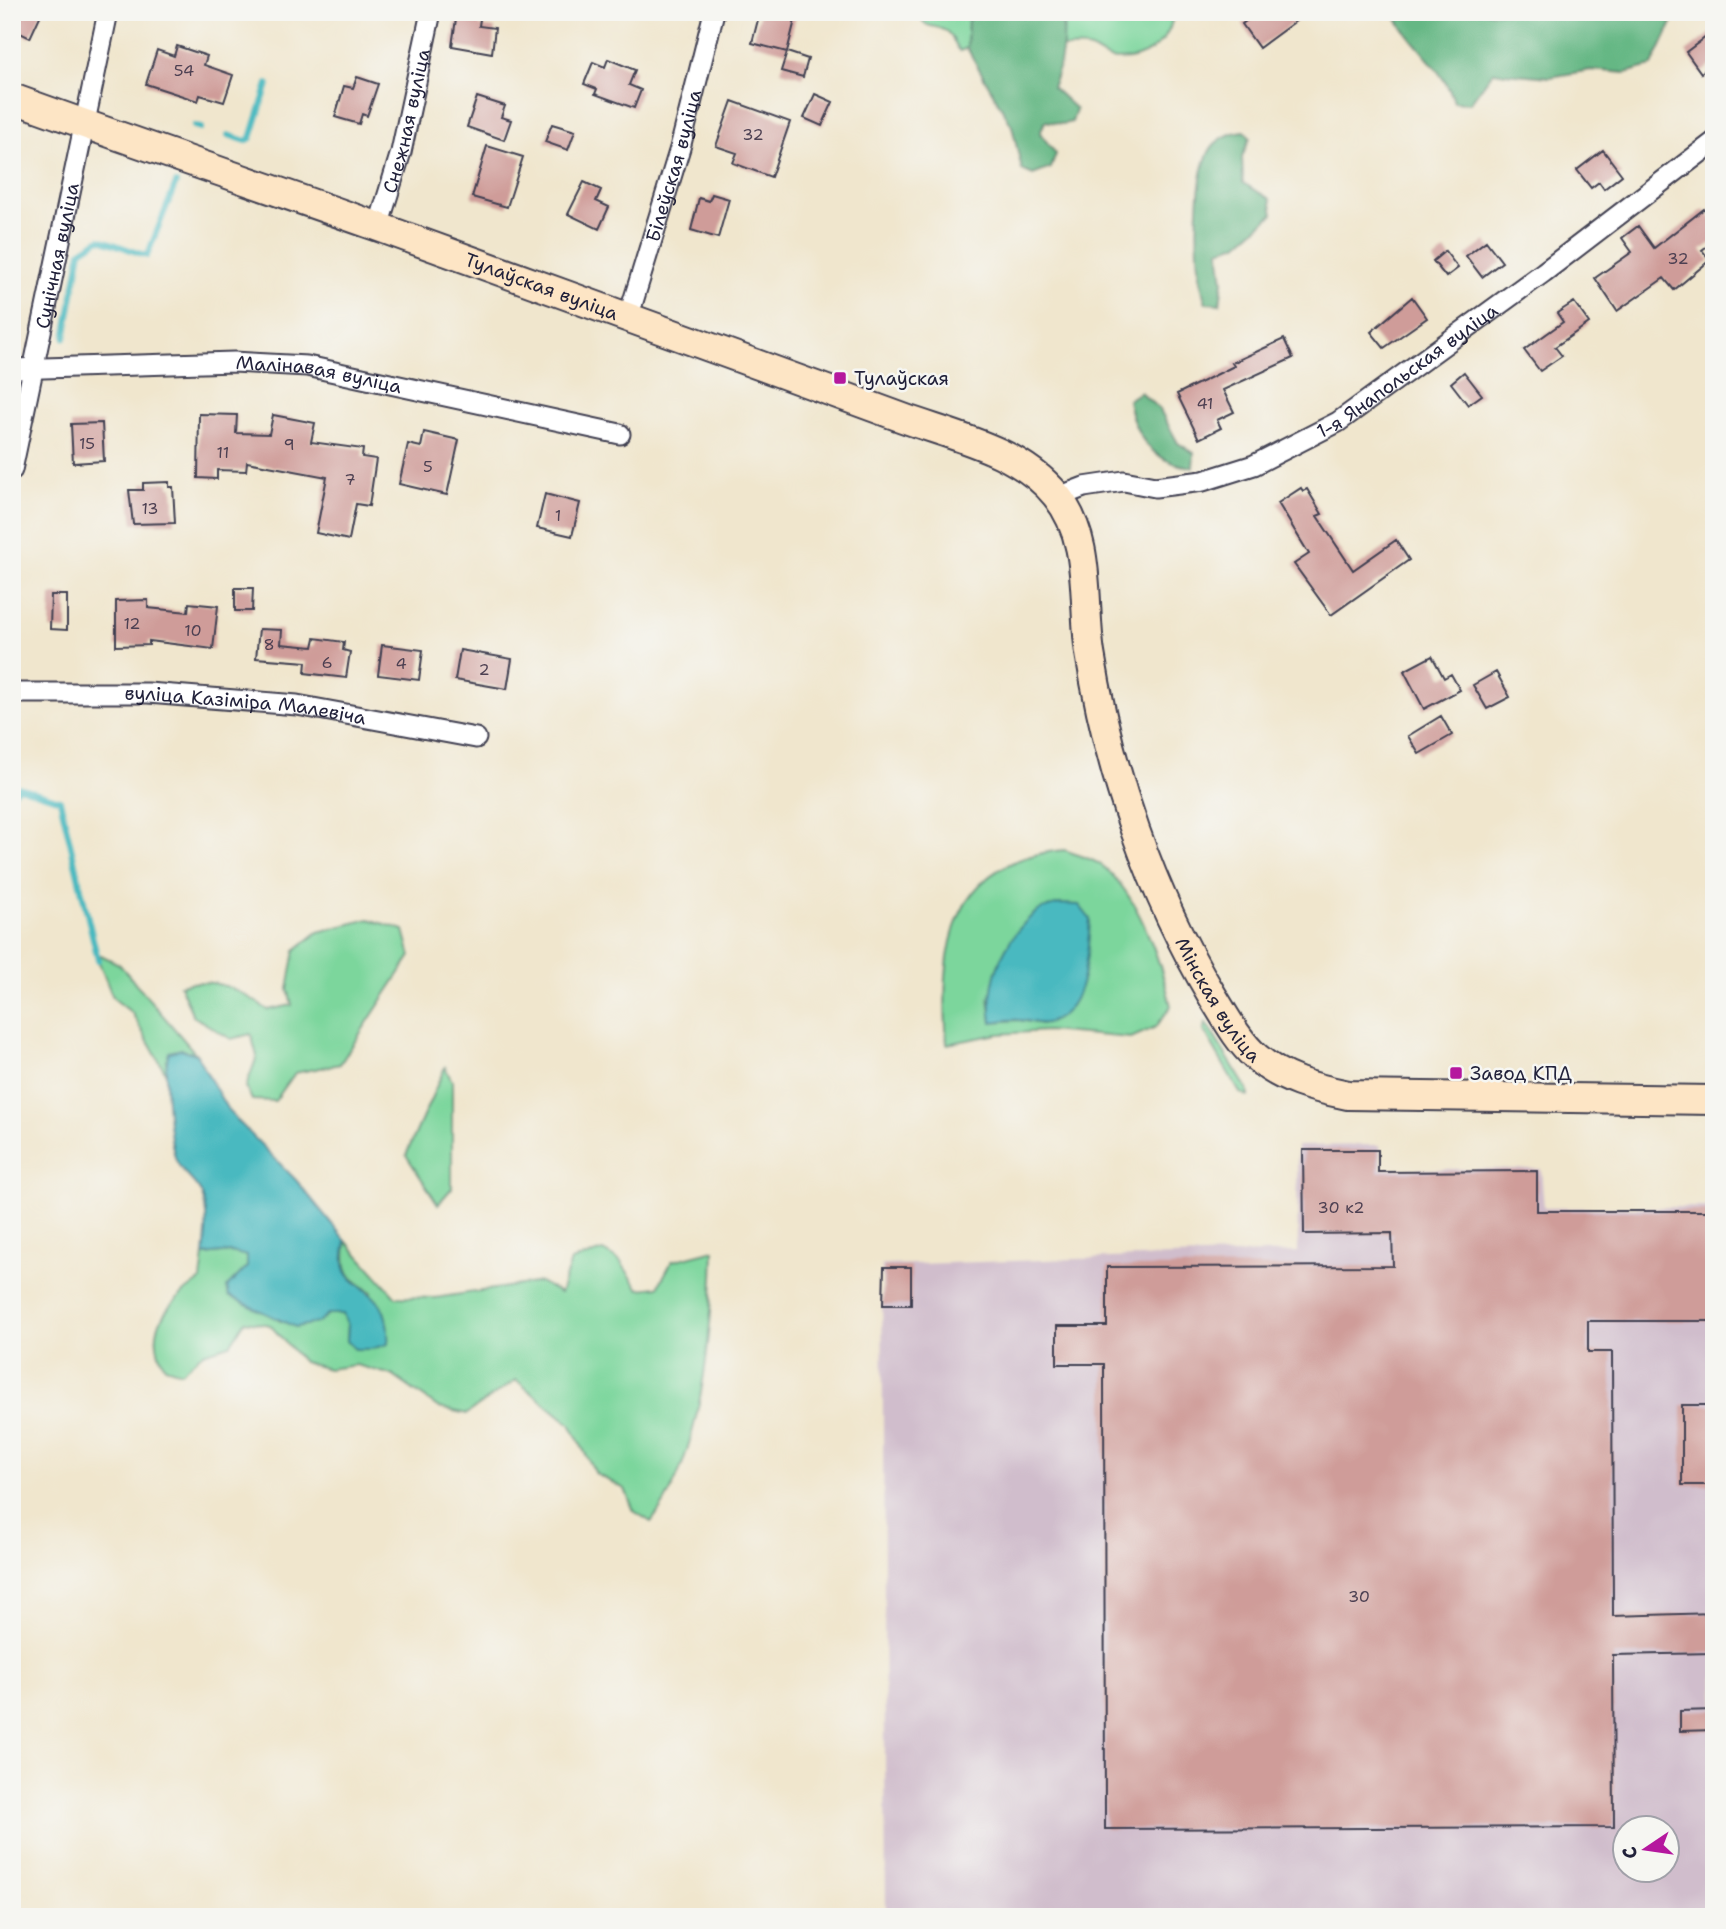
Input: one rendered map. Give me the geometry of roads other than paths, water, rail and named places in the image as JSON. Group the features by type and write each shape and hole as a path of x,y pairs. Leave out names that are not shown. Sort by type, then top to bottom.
{"main road":[{"name":"Тулаўская вуліца","path":"12,98 378,227 1004,455 1033,471 1058,497"},
{"name":"Мінская вуліца","path":"1058,497 1076,525 1082,548 1090,650 1101,709 1117,774 1145,857 1203,981 1232,1029 1253,1055 1276,1072 1312,1088 1348,1095 1714,1100"}],"street":[{"name":"Сунічная вуліца","path":"12,470 22,369 84,124 108,12"},
{"name":"Снежная вуліца","path":"378,227 401,152 431,12"},
{"name":"Білеўская вуліца","path":"628,318 680,148 714,12"},
{"name":"1-я Янапольская вуліца","path":"1058,497 1084,486 1124,481 1154,487 1203,481 1254,465 1338,422 1544,272 1714,142"},
{"name":"Малінавая вуліца","path":"22,369 234,362 307,366 620,434"},
{"name":"вуліца Казіміра Малевіча","path":"12,694 148,693 297,705 476,738"}],"water":[{"path":"1060,904 1079,905 1090,919 1086,964 1077,995 1059,1018 1046,1023 1022,1020 992,1022 992,992 999,963 1006,949 1035,913"},
{"path":"181,1049 196,1054 229,1112 296,1180 346,1241 344,1260 347,1273 377,1300 383,1310 388,1344 371,1349 355,1349 347,1341 348,1325 343,1314 328,1314 317,1323 295,1327 229,1296 227,1287 247,1267 247,1256 231,1252 204,1255 206,1218 202,1195 178,1165 173,1150 167,1105 167,1061 169,1052"}],"waterway":[{"path":"228,135 246,141 251,138 268,84"},
{"path":"194,126 201,128"},
{"path":"65,338 81,251 100,239 147,256 176,183"},
{"path":"12,793 19,787 60,800 98,960"}],"place":[{"name":"Тулаўская","path":"840,378"},
{"name":"Завод КПД","path":"1456,1073"}]}
